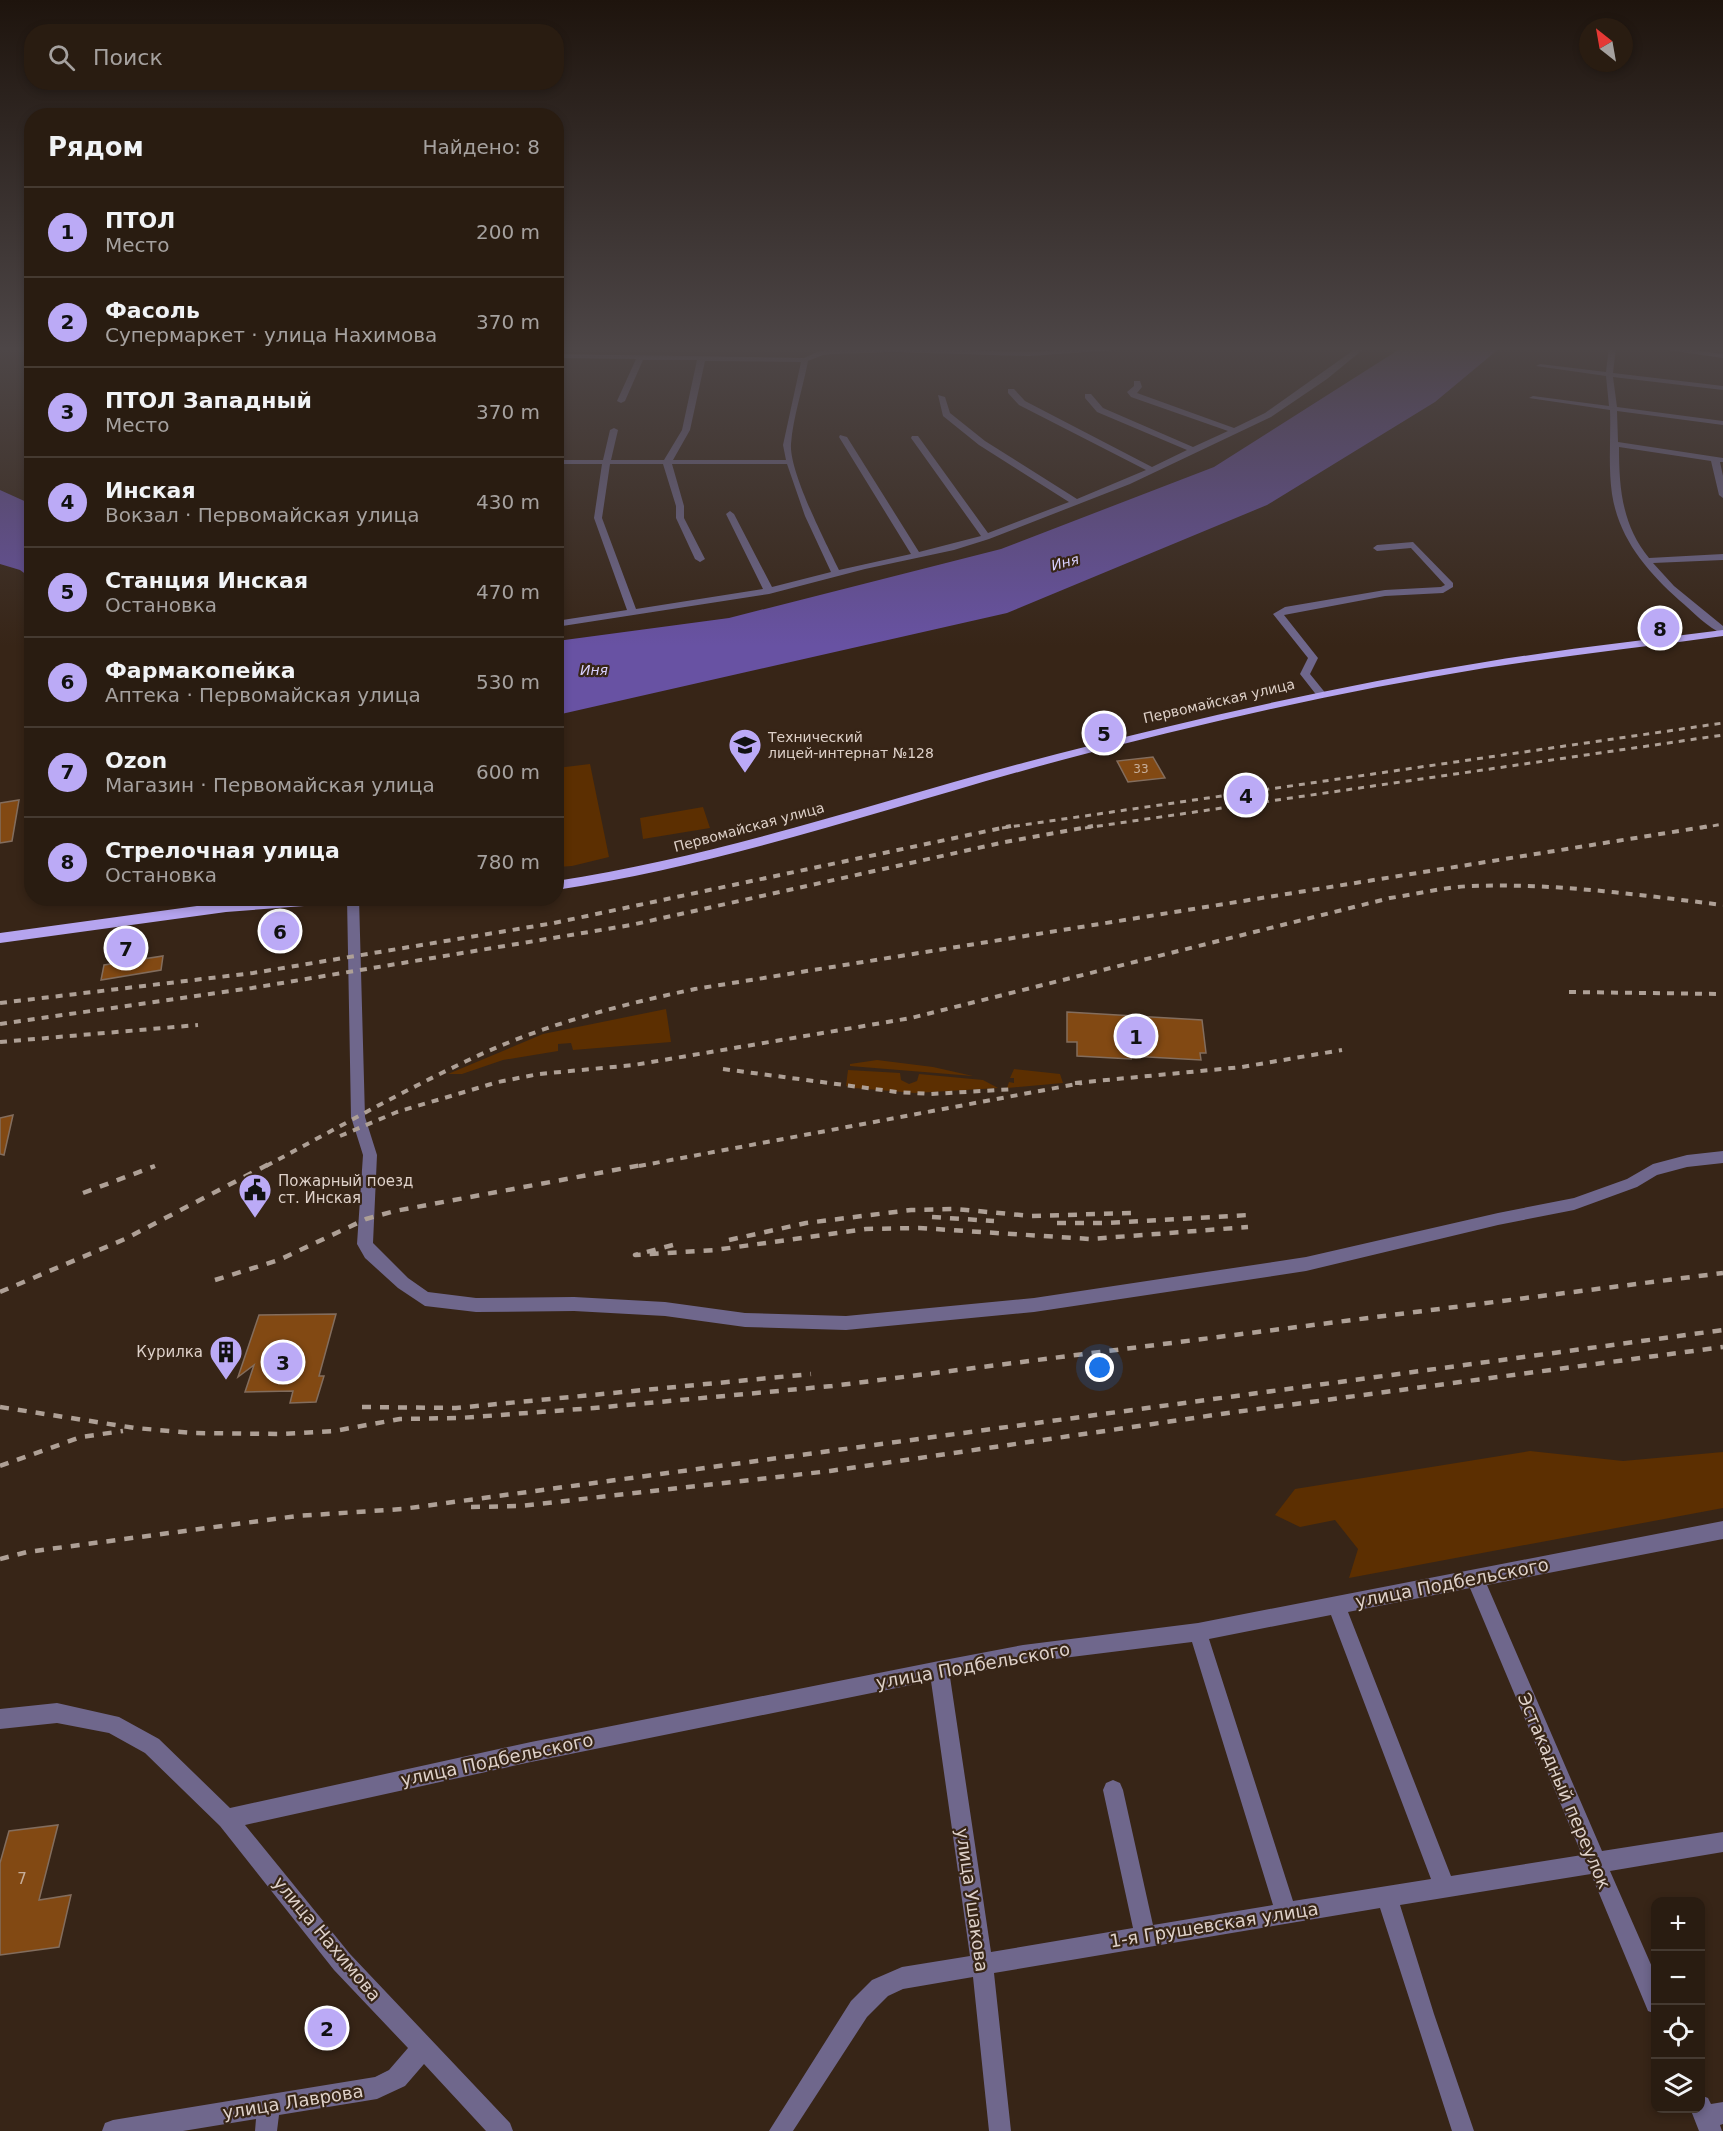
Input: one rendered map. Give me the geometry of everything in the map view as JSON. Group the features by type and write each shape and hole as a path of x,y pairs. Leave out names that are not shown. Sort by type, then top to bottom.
{"main road":[{"name":"Первомайская улица","path":"564,885 615,877 740,849 1056,758 1147,734 1322,695 1485,665 1723,632"},
{"path":"0,938 239,906"}],"street":[{"path":"610,446 598,518 632,612"},
{"path":"676,446 667,462 670,477 680,506 680,518 700,559"},
{"path":"787,446 790,462 808,516 836,573"},
{"path":"849,446 916,555"},
{"path":"921,446 986,537"},
{"path":"987,446 1076,502"},
{"path":"1106,446 1152,470"},
{"path":"1184,446 1195,451"},
{"path":"564,623 769,591 836,573 951,548 1076,502 1204,446"},
{"path":"1615,446 1618,502 1627,531 1645,561 1723,632"},
{"path":"1632,446 1719,459 1723,495"},
{"path":"564,462 790,462"},
{"path":"730,514 769,591"},
{"path":"1322,695 1305,674 1313,658 1278,614 1285,610 1375,594 1443,590 1450,585 1413,545 1377,548"},
{"path":"1645,561 1723,557"},
{"path":"353,906 357,1106 358,1117 370,1155 365,1244 370,1253 403,1283 425,1299 476,1305 574,1304 631,1307 745,1320 846,1323 1034,1305 1328,1260 1498,1219 1574,1204 1632,1183 1653,1170 1687,1161 1723,1157"},
{"name":"улица Подбельского","path":"227,1819 531,1752 939,1670 1023,1654 1198,1632 1723,1530"},
{"name":"Эстакадный переулок","path":"1475,1578 1595,1865 1651,1992"},
{"path":"1337,1606 1445,1888"},
{"path":"1198,1632 1286,1913"},
{"name":"улица Ушакова","path":"939,1670 982,1964 1000,2131"},
{"name":"улица Нахимова","path":"0,1719 57,1713 112,1724 152,1746 227,1819 342,1962 502,2131"},
{"path":"1113,1790 1144,1937"},
{"name":"1-я Грушевская улица","path":"780,2131 859,2009 880,1988 902,1978 1723,1842"},
{"path":"1387,1898 1463,2131"},
{"name":"улица Лаврова","path":"113,2131 377,2088 397,2078 423,2048"},
{"path":"266,2131 268,2106"}],"shaded area":[{"path":"590,764 609,857 564,867 564,767"},
{"path":"703,807 710,828 643,839 640,818"},
{"path":"666,1009 671,1042 573,1050 571,1043 558,1044 558,1051 503,1060 462,1074 448,1074 543,1034"},
{"path":"877,1060 933,1067 973,1076 850,1066 850,1064"},
{"path":"1014,1069 1060,1074 1063,1083 1007,1088 1009,1082 1014,1083 1014,1078 1010,1078"},
{"path":"848,1070 900,1073 901,1080 909,1084 917,1081 919,1074 983,1080 998,1088 915,1093 854,1088 846,1086"},
{"path":"1530,1451 1623,1461 1723,1452 1723,1508 1349,1578 1358,1549 1335,1520 1300,1527 1275,1515 1295,1489"}],"water":[{"name":"Иня","path":"1246,446 1363,446 1267,505 1007,613 564,713 564,640 729,618 1001,549 1214,467"},
{"path":"0,490 24,501 24,573 0,564"}],"building":[{"path":"1153,757 1165,778 1128,782 1117,761"},
{"path":"19,800 12,841 0,843 0,803"},
{"path":"163,956 161,970 101,980 104,965"},
{"path":"1067,1012 1202,1020 1206,1053 1200,1053 1201,1060 1077,1056 1077,1042 1067,1042"},
{"path":"13,1115 4,1155 0,1154 0,1118"},
{"path":"336,1314 319,1376 324,1376 316,1402 290,1403 293,1391 245,1392 254,1365 238,1377 259,1315"},
{"path":"58,1825 39,1900 71,1895 59,1947 0,1955 0,1863 9,1831"}],"railway":[{"path":"1002,828 1723,723"},
{"path":"1085,828 1723,735"},
{"path":"1701,828 1723,824"},
{"path":"0,1003 253,973 554,923 1011,826"},
{"path":"0,1024 252,988 631,925 1005,842 1093,826"},
{"path":"266,1166 420,1084 500,1046 582,1017 638,1002 695,989 1710,826"},
{"path":"340,1136 397,1112 498,1082 539,1074 634,1065 911,1018 1390,898 1431,891 1472,886 1535,886 1723,905"},
{"path":"1569,992 1723,994"},
{"path":"0,1042 198,1025"},
{"path":"1075,1083 1242,1067 1342,1050"},
{"path":"723,1069 897,1092 931,1094 1015,1089"},
{"path":"639,1166 1082,1083"},
{"path":"0,1292 125,1239 269,1164"},
{"path":"215,1280 279,1260 366,1219 395,1211 647,1164"},
{"path":"83,1193 155,1166"},
{"path":"729,1240 806,1223 911,1210 956,1209 1031,1216 1132,1213"},
{"path":"1057,1223 1106,1223 1248,1215"},
{"path":"932,1217 994,1221"},
{"path":"673,1245 635,1255 715,1250 866,1229 919,1228 1090,1239 1248,1227"},
{"path":"0,1407 135,1428 194,1433 280,1434 334,1431 400,1419 460,1418 594,1408 832,1386 1723,1273"},
{"path":"0,1559 27,1552 297,1516 402,1509 1723,1330"},
{"path":"471,1507 520,1506 830,1471 1228,1413 1723,1347"},
{"path":"362,1407 456,1408 811,1374"},
{"path":"0,1466 81,1437 123,1431"}],"place":[{"name":"Стрелочная улица","path":"1660,628"},
{"name":"Станция Инская","path":"1104,733"},
{"name":"Технический лицей-интернат №128","path":"745,774"},
{"name":"Инская","path":"1246,795"},
{"name":"Фармакопейка","path":"280,931"},
{"name":"Ozon","path":"126,948"},
{"name":"ПТОЛ","path":"1136,1036"},
{"name":"Пожарный поезд ст. Инская","path":"255,1219"},
{"name":"ПТОЛ Западный","path":"283,1362"},
{"name":"Курилка","path":"226,1381"},
{"name":"Фасоль","path":"327,2028"}]}
